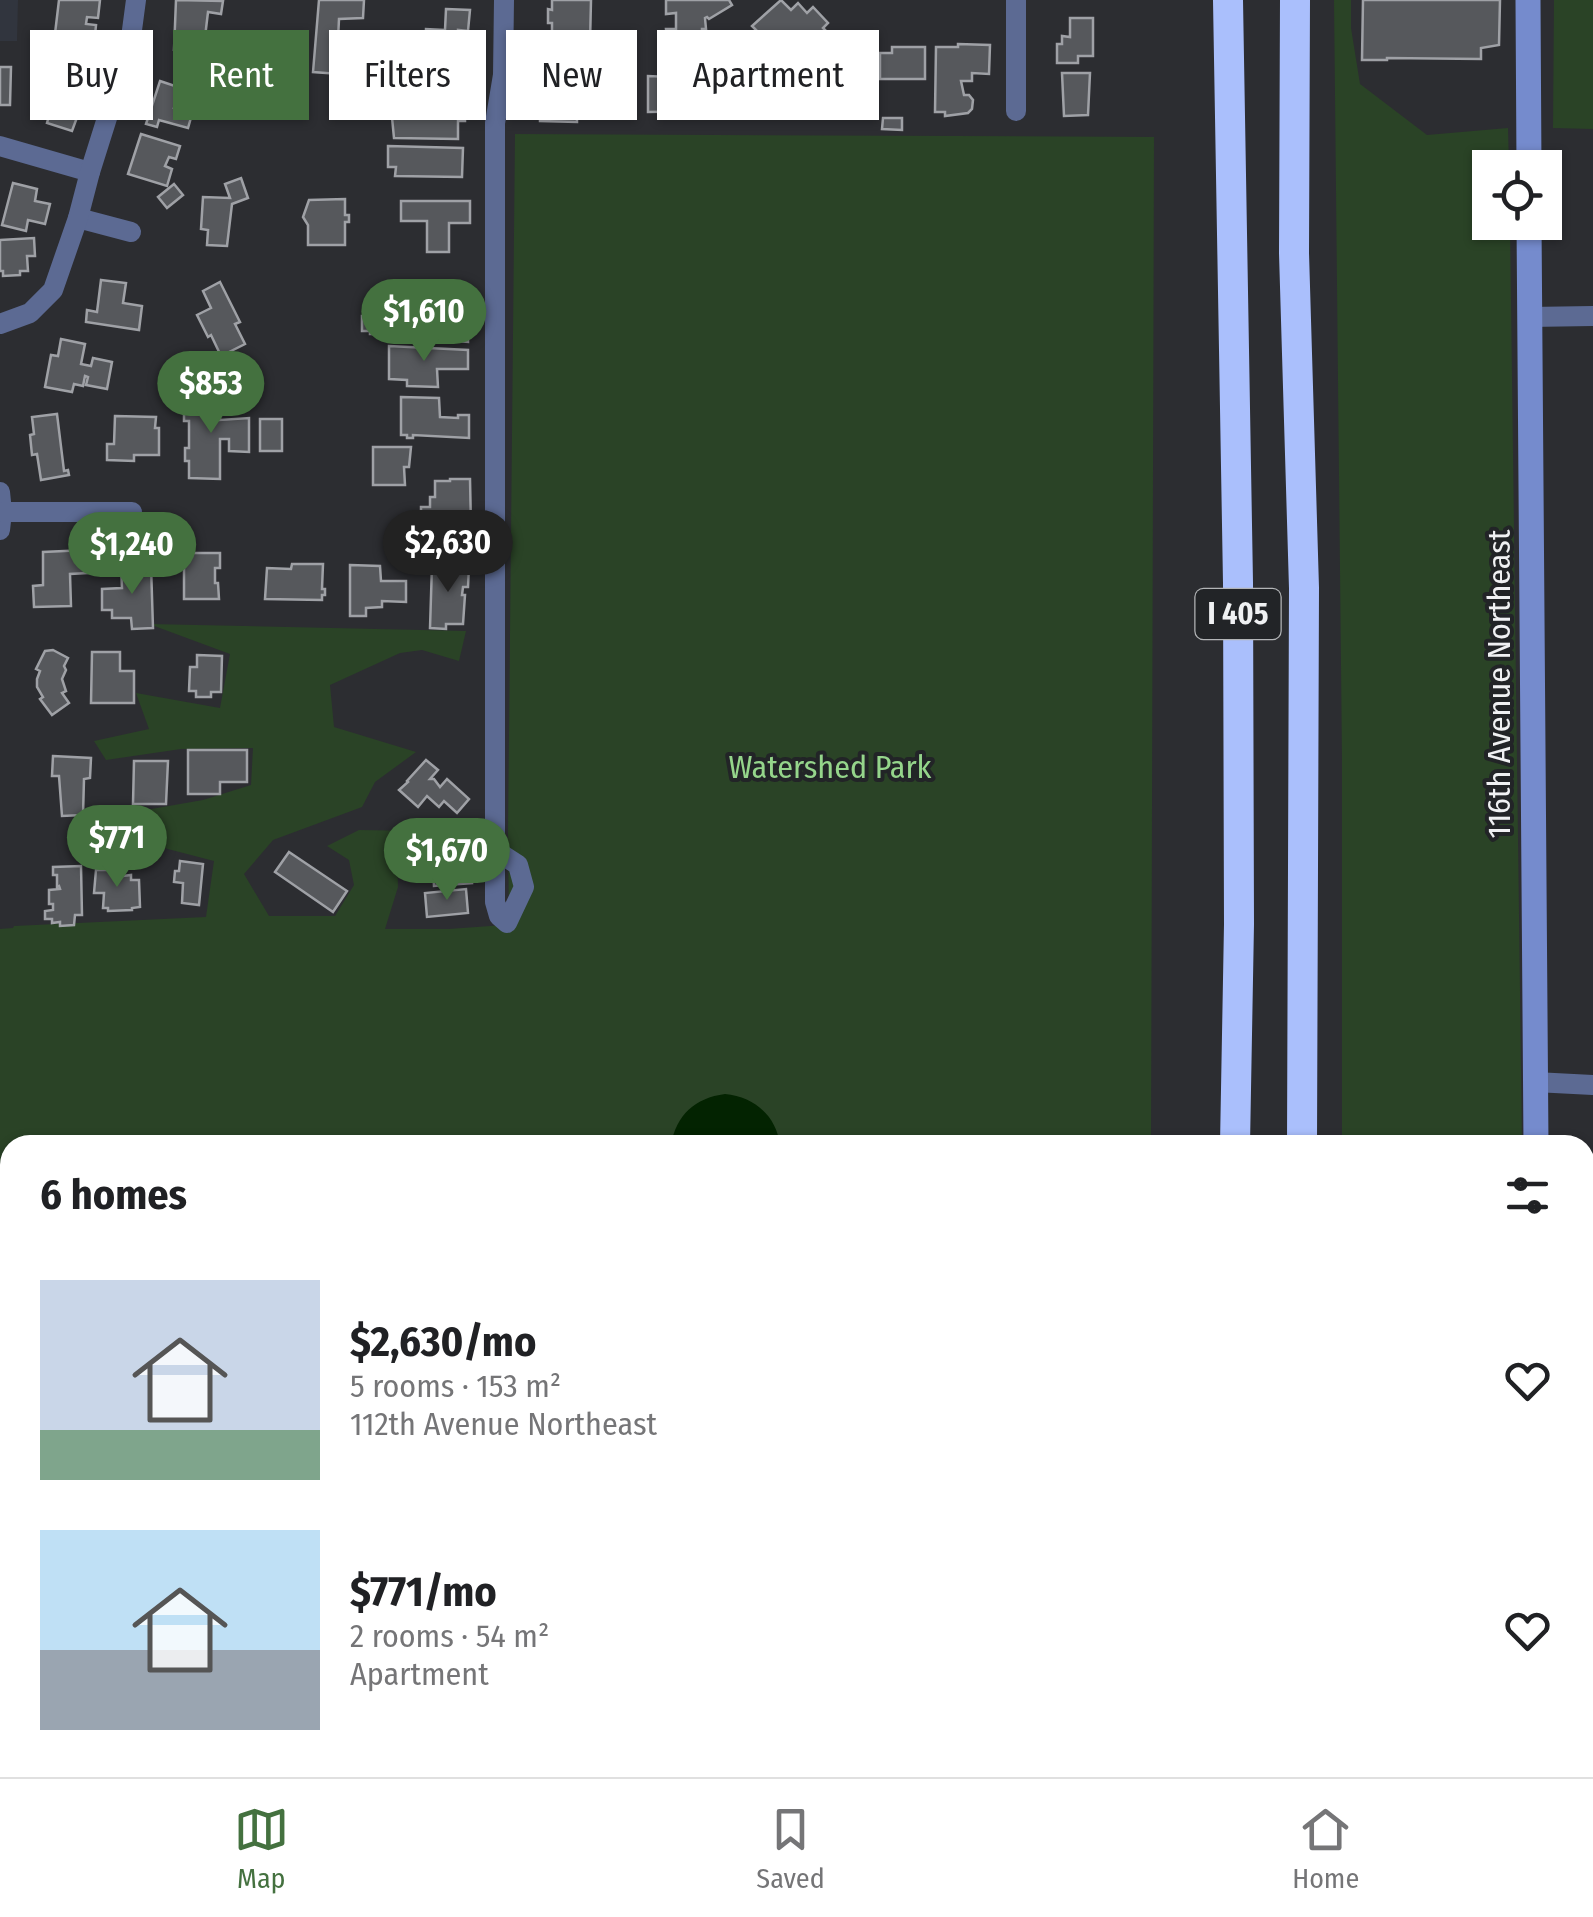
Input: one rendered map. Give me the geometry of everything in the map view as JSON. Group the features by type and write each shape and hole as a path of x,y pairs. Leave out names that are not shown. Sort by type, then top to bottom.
{"highway":[{"name":"I 405","path":"1228,0 1238,583 1235,1135"},
{"name":"I 405","path":"1295,0 1294,253 1304,588 1302,1135"}],"street":[{"path":"0,324 30,313 53,290 130,45 136,0"},
{"path":"495,850 495,123 503,75 504,0"},
{"path":"1016,0 1016,111"},
{"path":"1528,0 1529,150"},
{"path":"0,146 90,172"},
{"path":"78,218 131,232"},
{"name":"116th Avenue Northeast","path":"1529,240 1536,1135"},
{"path":"1529,317 1593,316"},
{"path":"1,511 132,512"},
{"path":"1535,1082 1593,1084"}],"shaded area":[{"path":"0,0 18,0 17,41 0,41"},
{"path":"725,1094 745,1099 762,1109 778,1135 674,1135 682,1117 705,1099"}],"green space":[{"path":"1334,0 1351,0 1360,84 1427,135 1508,128 1509,150 1472,150 1472,240 1510,240 1522,1135 1342,1135"},
{"path":"1554,0 1593,0 1593,129 1553,128"},
{"name":"Watershed Park","path":"515,134 1154,137 1151,1135 0,1135 0,929 206,917 214,861 164,848 140,811 203,800 251,785 253,748 181,749 106,760 94,741 149,729 136,693 220,708 230,654 149,624 466,631 459,661 422,650 400,653 330,685 334,727 416,752 375,782 362,807 273,840 244,874 269,916 335,916 354,885 349,860 327,846 359,830 420,831 397,851 398,887 385,929 504,925 509,920"}],"building":[{"path":"59,0 100,0 98,18 87,17 86,24 96,25 96,30 55,30"},
{"path":"176,0 223,1 221,14 208,12 206,30 175,30"},
{"path":"319,0 364,0 363,18 339,19 338,30 329,30 329,73 313,72"},
{"path":"552,0 591,0 590,30 552,30 548,9 552,10"},
{"path":"666,0 729,0 732,5 705,18 706,29 702,30 666,30 676,29 676,13 666,14"},
{"path":"781,0 791,10 798,3 807,13 813,7 828,23 825,30 756,30 752,26"},
{"path":"1363,0 1500,0 1499,45 1481,48 1481,59 1362,60"},
{"path":"446,9 470,10 468,30 445,30"},
{"path":"1070,18 1093,18 1093,56 1078,56 1078,63 1057,63 1057,44 1062,44 1062,36 1070,37"},
{"path":"990,45 989,74 972,73 972,81 961,81 964,95 973,100 972,109 945,116 945,112 935,112 936,47"},
{"path":"892,47 925,47 925,79 880,79 880,53 892,53"},
{"path":"0,67 11,67 10,105 0,105"},
{"path":"1062,73 1090,73 1088,115 1064,116"},
{"path":"648,76 657,76 657,112 648,112"},
{"path":"160,81 173,85 173,120 190,120 188,128 159,120 157,127 146,124 153,120 153,102"},
{"path":"883,118 902,118 902,130 882,129"},
{"path":"48,120 76,120 72,131 47,123"},
{"path":"392,120 465,120 458,121 458,139 394,138"},
{"path":"141,134 180,146 176,159 169,157 165,166 172,169 167,186 128,174"},
{"path":"388,146 463,148 462,177 395,176 396,167 388,167"},
{"path":"241,178 248,198 232,204 227,246 207,245 208,230 201,229 203,197 230,198 225,184"},
{"path":"13,183 37,189 35,201 50,204 45,224 28,220 26,231 2,225"},
{"path":"174,184 183,195 167,208 158,197"},
{"path":"345,199 349,222 345,222 345,245 308,245 308,225 303,217 309,200"},
{"path":"401,201 470,201 470,223 449,223 449,252 427,252 427,221 401,221"},
{"path":"34,238 35,256 27,256 28,271 3,276 0,240"},
{"path":"101,280 126,283 123,303 142,306 139,330 86,322 87,310 97,312"},
{"path":"220,282 240,322 235,324 245,344 221,356 197,315 211,308 203,291"},
{"path":"380,288 399,288 398,336 376,336 362,331 367,301 380,301"},
{"path":"446,290 468,290 468,342 443,340"},
{"path":"61,339 85,344 81,364 91,366 93,358 112,362 107,389 86,385 85,376 83,386 74,384 72,392 45,387 51,355 58,356"},
{"path":"389,346 468,350 468,369 437,369 438,387 407,386 407,380 389,379"},
{"path":"191,392 217,392 220,420 249,418 249,452 229,451 229,439 220,439 220,479 189,478 185,448 189,448 189,421 184,421 184,408 190,408"},
{"path":"401,397 439,398 440,417 469,415 469,438 401,435"},
{"path":"57,414 64,471 68,470 69,475 41,480 37,454 32,455 32,417"},
{"path":"115,416 156,417 159,455 134,455 134,461 107,460 107,444 114,444"},
{"path":"260,419 282,419 282,451 260,451"},
{"path":"373,447 411,447 409,467 404,467 405,485 373,485"},
{"path":"470,479 471,527 469,537 459,540 432,537 432,526 421,526 421,507 430,507 430,497 435,497 435,481"},
{"path":"86,550 87,573 70,574 71,606 34,607 33,586 43,585 43,552"},
{"path":"184,553 220,553 220,568 215,568 219,599 184,599"},
{"path":"292,564 323,564 322,600 265,599 267,568 291,569"},
{"path":"151,565 153,628 132,629 131,618 112,618 112,610 102,610 102,589 122,588 121,566"},
{"path":"350,565 380,566 381,581 406,581 406,602 382,601 382,607 366,608 366,616 350,616"},
{"path":"432,565 469,566 468,587 463,587 462,595 463,624 430,628"},
{"path":"53,650 68,658 62,679 66,691 62,693 69,703 52,715 40,699 40,671 36,669 45,651"},
{"path":"92,652 120,652 120,671 134,671 134,703 91,703"},
{"path":"197,655 222,656 221,692 211,692 211,697 196,697 196,691 189,691 190,667 197,667"},
{"path":"188,750 247,750 247,782 220,782 220,794 188,794"},
{"path":"53,756 91,758 90,778 84,779 83,815 62,816 59,776 52,776"},
{"path":"426,760 438,770 430,779 440,787 447,779 469,799 457,813 444,801 439,807 427,796 418,807 399,790"},
{"path":"134,761 168,761 166,804 133,804"},
{"path":"468,842 469,857 456,858 457,868 470,867 472,883 434,886 432,845"},
{"path":"289,852 347,891 333,912 275,872"},
{"path":"180,861 203,864 199,905 182,903 183,883 174,882"},
{"path":"81,866 82,915 75,915 74,925 60,926 60,922 45,919 45,911 53,910 49,890 60,889 53,867"},
{"path":"96,870 122,871 122,876 131,875 131,880 139,880 140,907 108,911 103,908 104,893 94,893"},
{"path":"466,889 468,913 427,917 425,893"}]}
